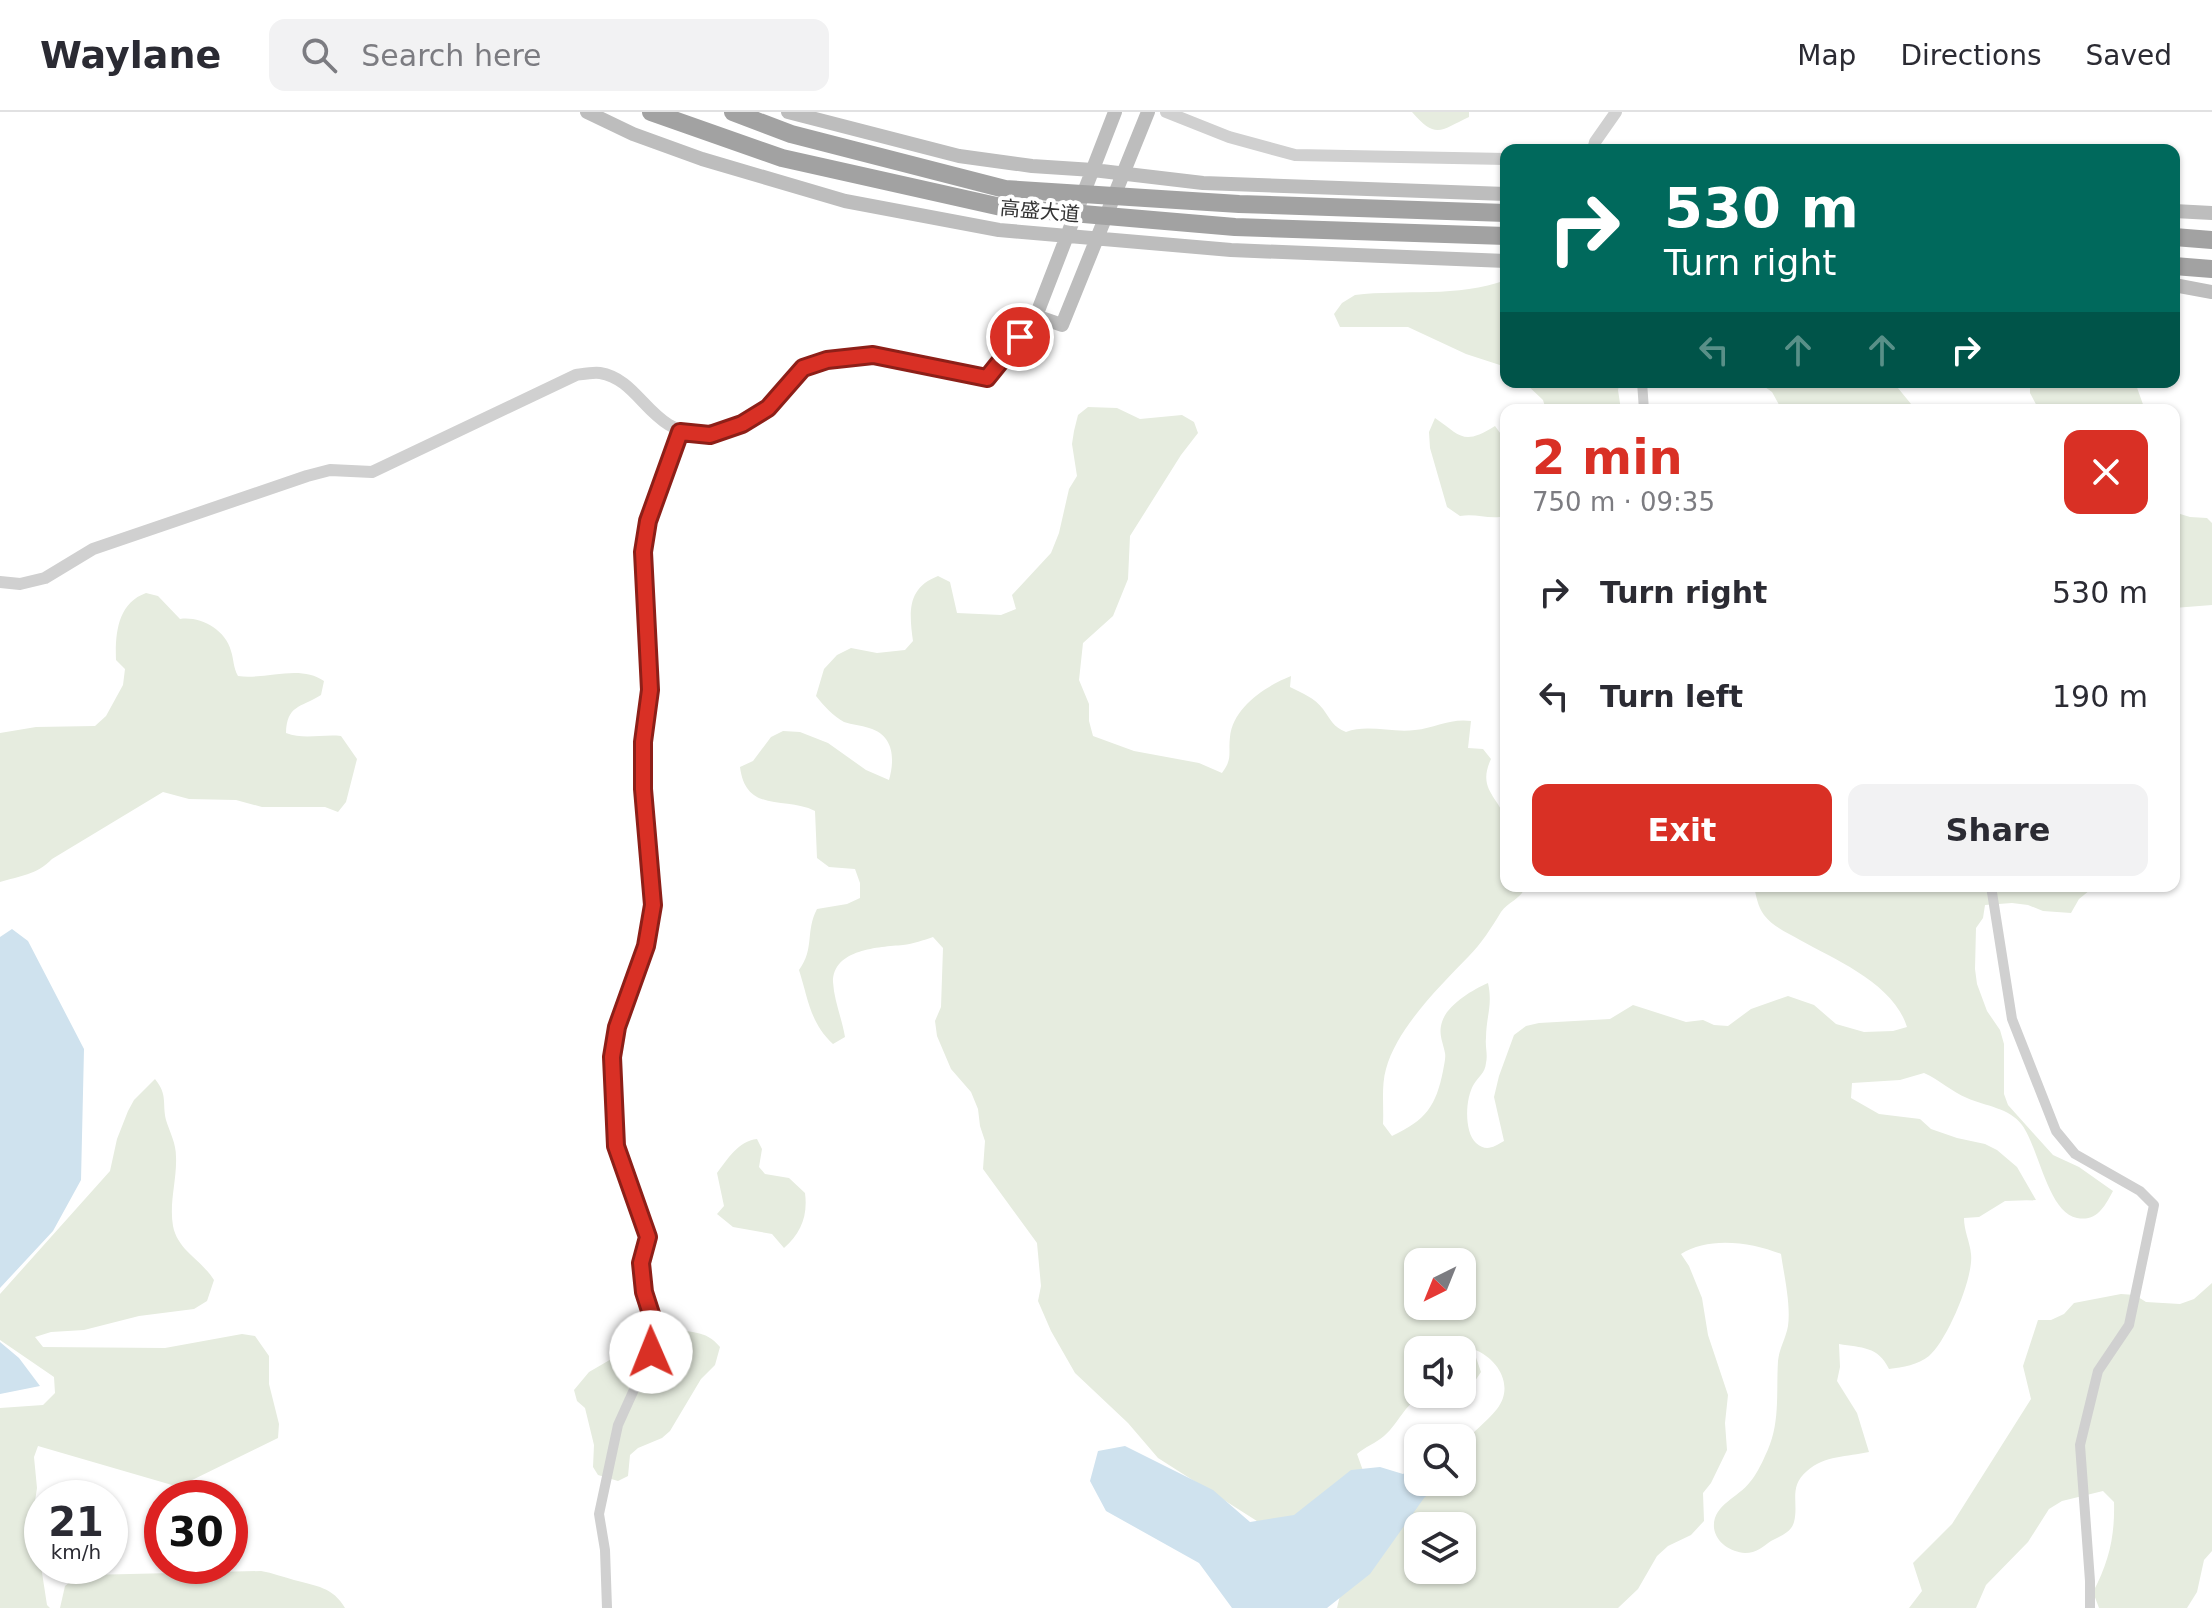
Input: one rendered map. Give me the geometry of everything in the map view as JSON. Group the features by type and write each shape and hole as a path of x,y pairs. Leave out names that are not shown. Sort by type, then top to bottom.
{"highway":[{"name":"高盛大道","path":"651,112 782,158 1001,207 1235,227 1500,236"},
{"name":"高盛大道","path":"733,112 791,134 1005,189 1239,204 1500,213"},
{"path":"2182,237 2212,239"},
{"path":"2181,266 2212,270"}],"main road":[{"name":"高盛大道","path":"587,112 633,134 702,159 845,201 999,230 1231,250 1500,261"},
{"path":"788,112 959,156 1032,166 1203,183 1500,194"},
{"path":"1115,112 1036,316 1062,325 1148,112"},
{"path":"2180,211 2212,213"},
{"path":"2180,286 2212,292"}],"street":[{"path":"1166,112 1229,137 1295,155 1500,159"},
{"path":"1594,144 1616,112"},
{"path":"0,582 20,584 45,578 93,549 307,476 330,470 372,472 576,375 601,373 623,384 661,422 680,432 710,435 742,424 768,408 803,368 827,360 873,355 987,378 1036,316"},
{"path":"607,1608 605,1550 599,1514 618,1425 651,1352 653,1320 644,1292 641,1263 648,1237 616,1146 612,1095 612,1057 617,1027 646,946 653,905 643,789 643,742 650,690 643,552 648,521 680,432"},
{"path":"1992,892 2012,1019 2056,1131 2075,1154 2140,1191 2154,1205 2153,1223 2129,1325 2098,1371 2080,1445 2090,1608"}],"shaded area":[{"path":"1412,112 1469,112 1469,117 1439,130 1427,126"},
{"path":"1500,282 1500,365 1466,354 1408,327 1340,327 1334,314 1342,303 1355,295 1450,291"},
{"path":"1530,388 1618,388 1620,404 1544,404"},
{"path":"1766,388 1898,388 1911,404 1779,404"},
{"path":"2030,388 2137,388 2143,404 2036,404"},
{"path":"1088,407 1117,408 1140,419 1182,415 1194,422 1198,433 1130,536 1128,579 1113,616 1083,643 1079,680 1089,704 1093,736 1134,751 1199,763 1222,773 1229,760 1232,726 1237,716 1252,699 1291,676 1290,687 1316,702 1335,725 1346,732 1362,729 1415,730 1471,721 1468,748 1483,749 1491,759 1486,779 1500,808 1500,892 1522,892 1501,912 1486,935 1421,1008 1400,1038 1386,1069 1384,1082 1383,1124 1392,1136 1421,1118 1437,1094 1445,1059 1440,1030 1445,1016 1461,999 1488,983 1487,1060 1471,1090 1467,1115 1472,1138 1487,1148 1504,1141 1494,1097 1514,1035 1526,1026 1610,1019 1633,1005 1686,1022 1703,1020 1728,1026 1751,1009 1788,996 1814,1005 1836,1024 1864,1032 1907,1027 1890,998 1877,986 1767,919 1756,892 2088,892 2079,899 2071,913 2043,911 2012,903 1985,905 1983,918 1976,928 1975,969 1987,1011 2000,1030 2004,1044 2004,1094 2008,1105 2053,1155 2079,1167 2113,1191 2103,1207 2090,1218 2067,1214 2051,1192 2028,1135 2011,1115 1974,1101 1924,1073 1900,1080 1852,1083 1851,1098 1879,1114 1920,1119 1931,1129 1997,1150 2017,1167 2036,1200 2005,1201 1979,1217 1964,1218 1971,1254 1968,1278 1944,1337 1925,1359 1889,1369 1874,1352 1839,1344 1837,1381 1857,1413 1869,1452 1829,1459 1807,1471 1796,1489 1794,1522 1785,1534 1756,1551 1745,1553 1725,1546 1714,1528 1717,1513 1745,1488 1756,1473 1774,1433 1778,1361 1789,1318 1781,1254 1744,1244 1704,1245 1681,1254 1702,1298 1708,1335 1728,1395 1725,1423 1727,1450 1703,1493 1704,1521 1691,1535 1668,1546 1657,1556 1638,1589 1618,1608 1337,1608 1349,1573 1404,1517 1404,1584 1476,1584 1476,1512 1409,1512 1425,1496 1476,1496 1476,1431 1497,1409 1502,1400 1504,1382 1490,1359 1476,1350 1476,1336 1404,1336 1404,1408 1407,1408 1384,1436 1357,1454 1366,1479 1367,1507 1260,1523 1158,1458 1128,1423 1075,1373 1051,1331 1038,1301 1041,1286 1037,1243 983,1169 985,1141 978,1109 971,1092 951,1069 937,1036 935,1021 941,1007 943,948 933,937 849,956 835,971 833,982 845,1037 833,1044 819,1028 799,970 807,954 813,917 817,909 847,904 860,898 860,883 855,869 829,867 817,858 815,811 758,798 744,782 740,767 753,761 771,737 783,731 800,732 828,743 866,770 889,780 892,756 884,736 869,728 844,722 816,696 824,669 837,655 851,648 877,653 905,650 913,641 911,611 915,594 920,587 938,576 950,582 957,613 1001,615 1016,609 1012,595 1051,553 1059,533 1069,489 1077,476 1072,444 1078,415"},
{"path":"1435,418 1457,434 1469,437 1495,426 1500,433 1500,516 1460,516 1447,507 1430,448 1429,432"},
{"path":"2180,514 2207,518 2212,523 2212,605 2180,608"},
{"path":"146,593 158,596 180,619 203,622 218,630 228,643 238,676 294,673 315,676 324,681 321,695 292,712 286,733 341,736 357,759 346,802 338,812 325,807 262,807 236,800 189,799 163,792 40,868 0,882 0,733 36,727 95,726 106,716 123,685 125,669 116,660 120,620 129,604"},
{"path":"155,1079 163,1095 166,1120 176,1152 173,1226 185,1249 214,1280 207,1301 194,1309 139,1316 84,1330 51,1332 35,1337 43,1347 165,1348 242,1334 255,1336 269,1356 269,1384 279,1424 278,1438 192,1480 155,1480 38,1446 34,1457 36,1480 24,1480 24,1584 44,1584 50,1608 0,1608 0,1408 43,1405 55,1393 54,1377 0,1340 0,1294 110,1171 117,1139 134,1100"},
{"path":"757,1139 762,1149 759,1167 765,1174 789,1178 805,1193 802,1224 784,1248 772,1234 733,1227 717,1214 724,1206 717,1173 739,1147"},
{"path":"2212,1283 2212,1551 2204,1560 2197,1592 2187,1608 2099,1608 2093,1592 2110,1548 2114,1514 2114,1502 2103,1491 2062,1501 2049,1509 2028,1542 1986,1585 1976,1608 1909,1608 1922,1591 1913,1563 1952,1524 2031,1399 2023,1366 2038,1320 2051,1320 2064,1314 2074,1303 2121,1294 2135,1295 2146,1302 2180,1304 2194,1299"},
{"path":"668,1328 703,1334 715,1341 720,1347 715,1365 701,1379 670,1431 630,1455 628,1476 618,1481 598,1475 593,1467 594,1445 585,1408 577,1401 574,1390 589,1372 632,1347 637,1338"},
{"path":"1476,1358 1481,1372 1476,1380"},
{"path":"248,1571 261,1571 323,1588 345,1608 60,1608 68,1584 128,1584 128,1574 144,1574 144,1584 248,1584"}],"water":[{"path":"12,929 28,941 84,1049 81,1180 53,1231 0,1288 0,937"},
{"path":"0,1342 19,1358 40,1386 0,1394"},
{"path":"1125,1446 1213,1490 1250,1522 1294,1515 1351,1470 1380,1467 1404,1473 1404,1496 1426,1496 1414,1512 1404,1512 1404,1526 1370,1574 1327,1608 1232,1608 1199,1563 1106,1511 1090,1481 1098,1451"}],"route":[{"path":"651,1352 653,1320 644,1292 641,1263 648,1237 616,1146 612,1057 617,1027 646,946 653,905 643,789 643,742 650,690 643,552 648,521 680,432 710,435 742,424 768,408 803,368 827,360 873,355 987,378 1020,337"}]}
